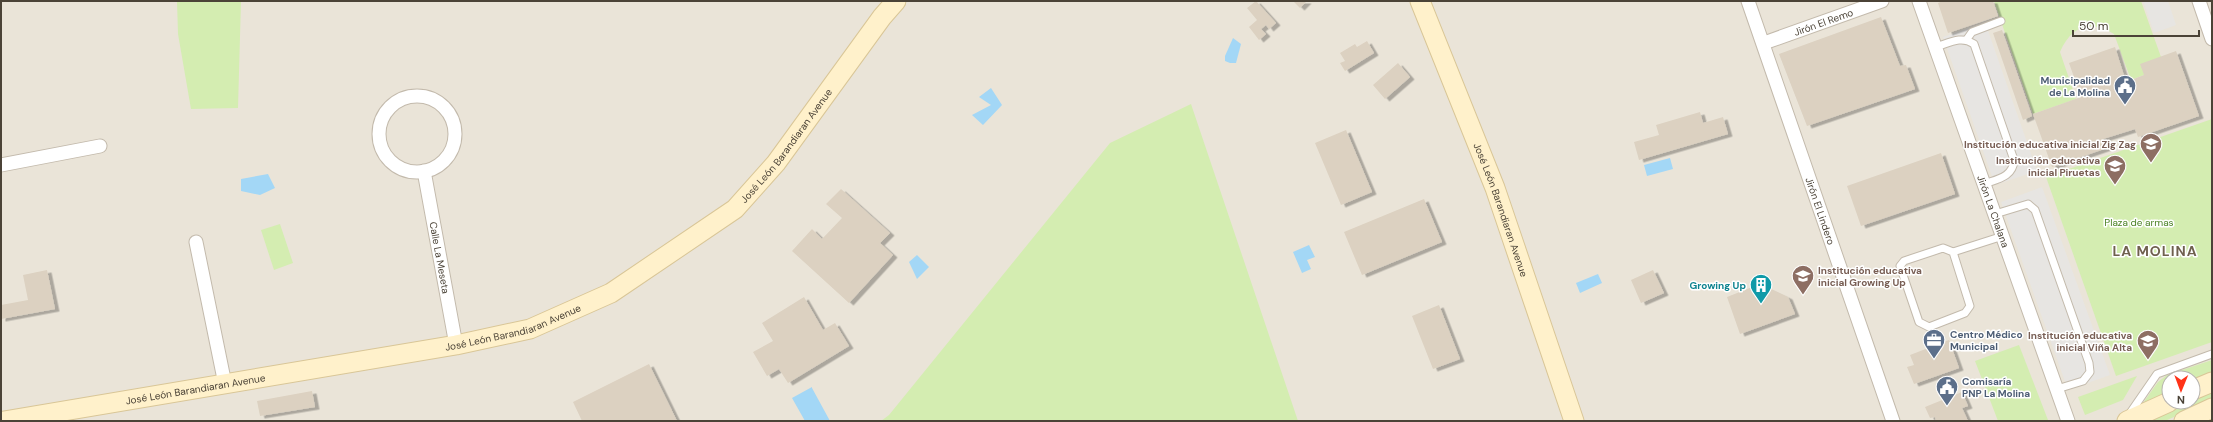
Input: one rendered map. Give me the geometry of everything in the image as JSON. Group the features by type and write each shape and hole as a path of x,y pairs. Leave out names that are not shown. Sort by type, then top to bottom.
{"street":[{"name":"José León Barandiaran Avenue","path":"4,421 28,419 456,345 530,329 611,293 735,209 776,163 882,17 896,1"},
{"name":"José León Barandiaran Avenue","path":"1420,1 1495,188 1574,421"},
{"name":"Jirón El Lindero","path":"1748,1 1764,43 1893,421"},
{"name":"Jirón El Remo","path":"1764,43 1882,1"},
{"name":"Jirón La Chalana","path":"1920,1 2068,421"},
{"path":"2199,1 2212,39"},
{"path":"420,96 431,99 442,105 450,114 454,126 455,138 452,149 445,159 436,166 424,171 411,171 399,167 389,159 382,148 379,135 381,123 386,111 396,102 408,97 420,96"},
{"path":"1,165 100,146"},
{"name":"Calle La Meseta","path":"424,171 456,345"},
{"path":"196,242 225,384"},
{"path":"2201,387 2212,382"},
{"path":"2126,421 2161,406"},
{"path":"2184,421 2212,408"}],"lane":[{"path":"1966,39 1972,32 2001,21"},
{"path":"1936,47 1966,39 1974,44 2014,160 2014,169 2008,175 1984,184"},
{"path":"1995,214 2028,204 2035,210 2089,363 2090,372 2083,381 2057,389"},
{"path":"1953,252 1970,306 1965,313 1929,327 1919,322 1900,266 1904,261 1943,248 1953,252 2003,236"},
{"path":"2126,421 2157,374 2212,354"}],"shaded area":[{"path":"1,1 2212,1 2212,421 1,421"},
{"path":"2143,1 2168,1 2176,25 2154,33"},
{"path":"1985,22 2037,171 1995,185 1943,37"},
{"path":"2042,187 2110,375 2068,390 2001,202"}],"green space":[{"path":"177,1 241,1 238,108 191,109 178,34"},
{"path":"1994,1 2141,1 2161,57 2144,75 2131,80 2114,34 2097,27 2089,26 2082,28 2070,36 2064,43 2060,52 2076,99 2033,114"},
{"path":"1191,104 1298,421 881,421 889,415 1110,143"},
{"name":"Plaza de armas","path":"2212,119 2212,342 2116,376 2046,177"},
{"path":"280,224 293,263 274,270 261,230"},
{"path":"2019,345 2048,420 1998,421 1975,361"},
{"path":"2212,360 2212,372 2201,377 2201,370 2182,370"},
{"path":"2137,376 2123,400 2085,415 2078,397"},
{"path":"2161,380 2161,395 2143,403"},
{"path":"2212,390 2212,400 2201,405 2201,395"},
{"path":"2169,410 2190,410 2165,421 2145,421"}],"water":[{"path":"1233,38 1241,44 1236,63 1230,63 1225,61 1225,56"},
{"path":"991,88 1002,105 983,125 972,115 991,105 979,97"},
{"path":"1670,158 1673,169 1647,176 1644,165"},
{"path":"268,174 275,188 260,195 241,191 241,179"},
{"path":"1309,245 1315,257 1307,260 1311,269 1302,273 1293,252"},
{"path":"917,255 929,267 917,279 909,262"},
{"path":"1598,274 1602,283 1580,293 1576,283"},
{"path":"812,387 830,421 805,421 792,398"}],"building":[{"path":"1256,1 1276,23 1269,29 1266,25 1261,29 1266,34 1259,40 1249,27 1257,20 1247,8"},
{"path":"1293,1 1307,1 1300,8"},
{"path":"1943,1 1993,1 1998,16 1948,33 1938,3"},
{"path":"1881,17 1900,66 1906,65 1915,89 1807,126 1779,54"},
{"path":"2002,30 2032,116 2023,120 1993,33"},
{"path":"1367,41 1374,53 1345,71 1340,63 1345,61 1340,53 1355,44 1357,47"},
{"name":"Municipalidad de La Molina","path":"2115,47 2126,82 2144,75 2140,64 2176,51 2199,116 2138,137 2135,129 2103,139 2107,148 2052,167 2033,114 2081,97 2069,63"},
{"path":"1398,63 1410,77 1385,99 1373,85"},
{"path":"1700,112 1703,123 1723,117 1728,134 1639,160 1634,142 1659,135 1656,125"},
{"path":"1346,130 1372,192 1341,205 1315,143"},
{"path":"1941,153 1955,194 1861,226 1847,186"},
{"path":"841,189 890,233 880,243 893,255 849,303 792,251 812,229 822,239 842,218 826,204"},
{"path":"1424,199 1442,242 1362,275 1344,232"},
{"path":"47,270 55,309 1,319 1,305 28,300 23,275"},
{"path":"1653,270 1664,293 1641,303 1631,280"},
{"name":"Growing Up","path":"1760,284 1788,297 1795,314 1740,334 1727,297"},
{"path":"804,297 823,330 835,323 849,346 788,383 779,369 767,376 753,352 773,341 762,323"},
{"path":"1439,305 1460,359 1433,369 1412,316"},
{"name":"Centro Médico Municipal","path":"1949,340 1959,368 1914,384 1907,367 1914,365 1910,355"},
{"path":"649,364 677,421 582,421 573,402"},
{"path":"312,391 315,407 260,416 257,401"},
{"name":"Comisaría PNP La Molina","path":"1962,392 1968,406 1962,408 1968,421 1936,421 1935,417 1930,418 1925,407"}],"place":[{"name":"Municipalidad de La Molina","path":"2125,106"},
{"name":"Institución educativa inicial Zig Zag","path":"2151,164"},
{"name":"Institución educativa inicial Piruetas","path":"2115,186"},
{"name":"Institución educativa inicial Growing Up","path":"1803,296"},
{"name":"Growing Up","path":"1761,304"},
{"name":"Centro Médico Municipal","path":"1934,360"},
{"name":"Institución educativa inicial Viña Alta","path":"2148,360"},
{"name":"Comisaría PNP La Molina","path":"1947,406"}],"district":[{"name":"LA MOLINA","path":"2155,251"}]}
